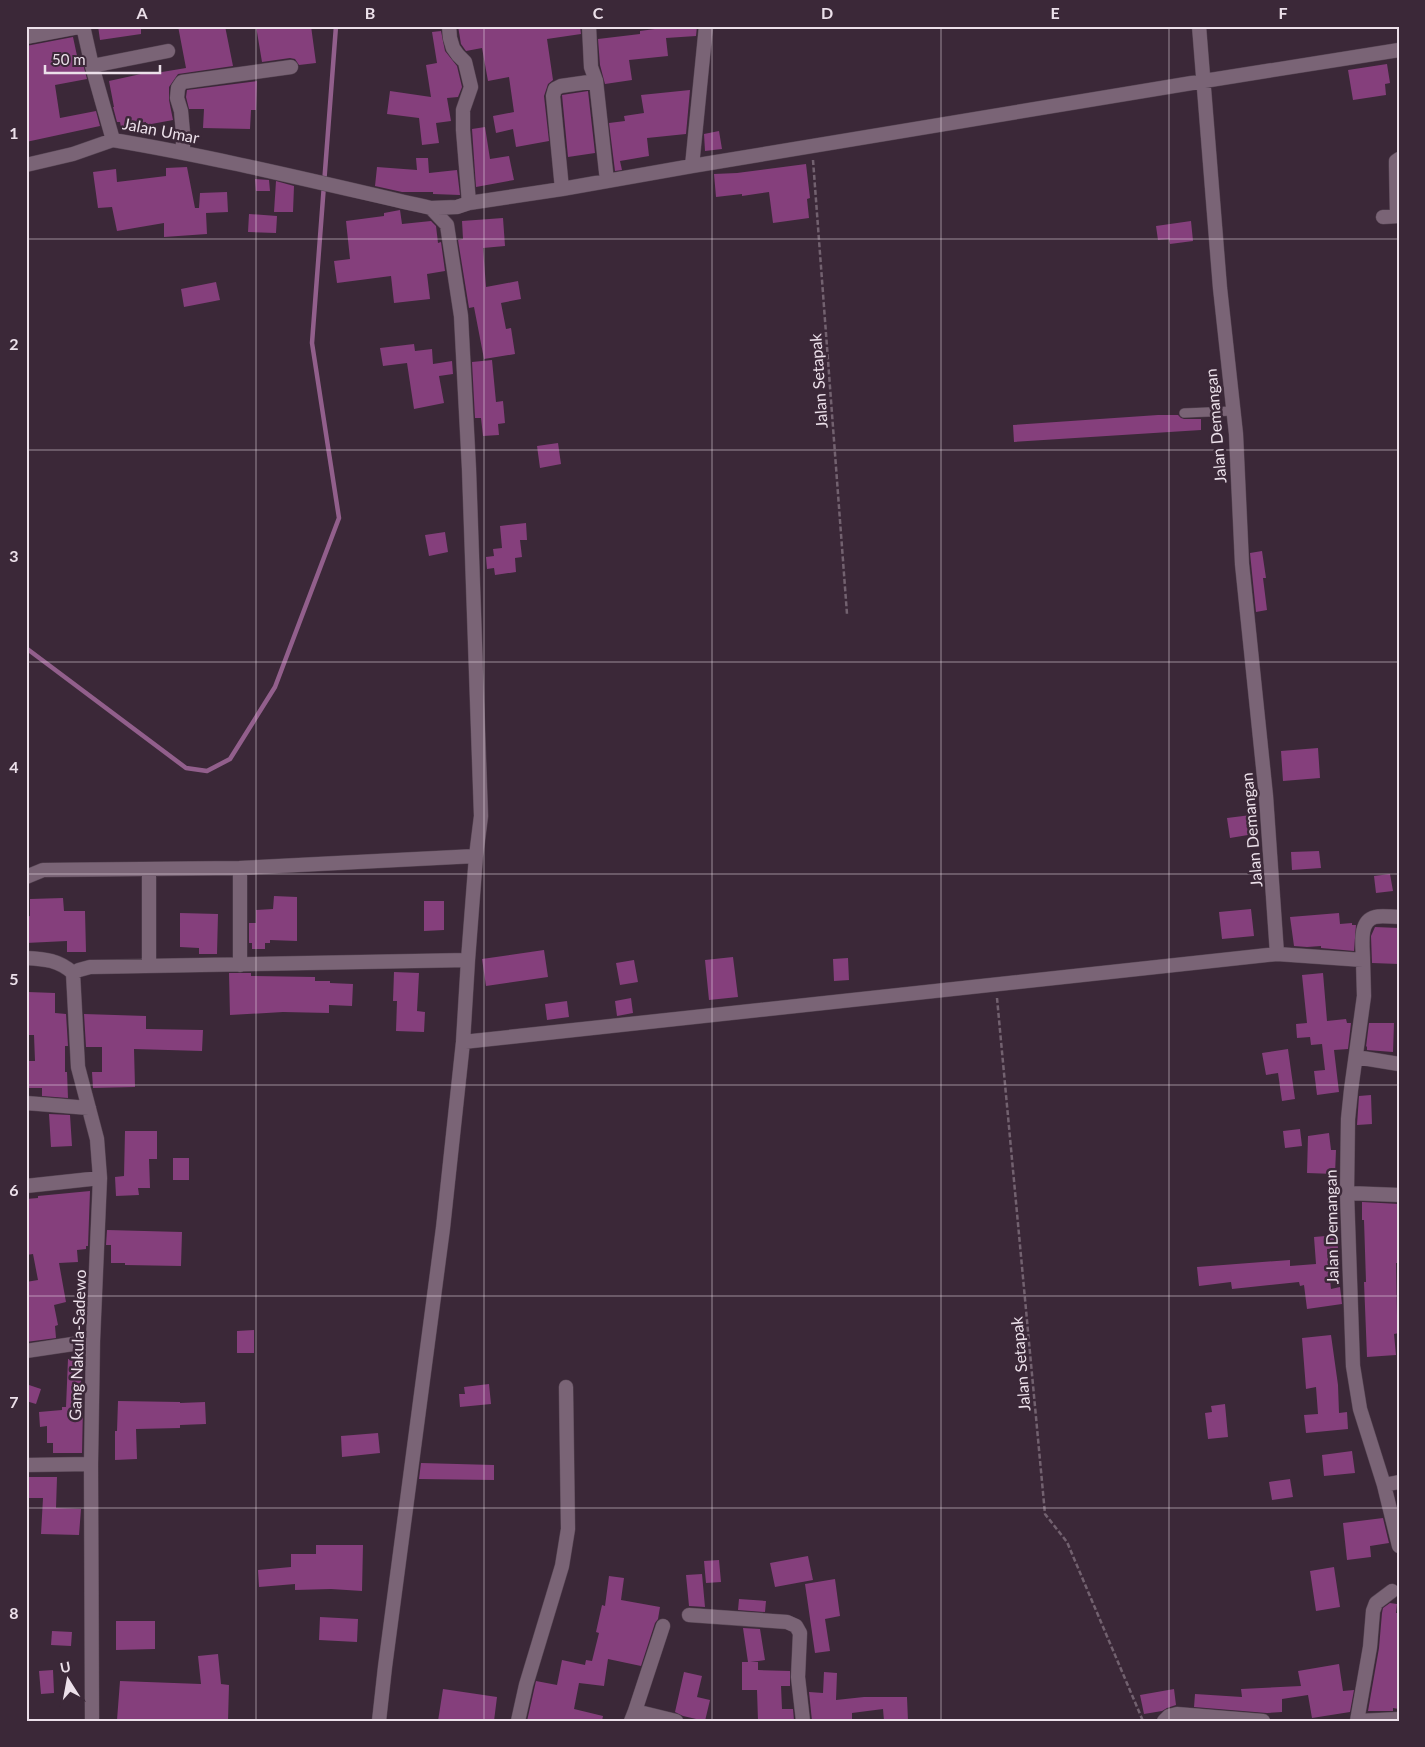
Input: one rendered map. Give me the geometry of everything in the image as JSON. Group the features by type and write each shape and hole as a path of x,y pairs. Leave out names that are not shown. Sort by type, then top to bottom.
{"street":[{"path":"26,37 84,26"},
{"name":"Jalan Umar","path":"84,26 92,66 113,140 183,152 431,208 463,205 562,189 1399,50"},
{"path":"447,225 463,205 463,120 471,87 465,62 453,48 449,26"},
{"path":"589,26 591,67 596,81 607,181"},
{"path":"692,166 706,26"},
{"name":"Jalan Demangan","path":"1199,26 1220,288 1238,464 1240,540 1266,796 1277,954"},
{"path":"92,66 168,51"},
{"path":"183,152 182,126 177,98 178,88 182,82 291,67"},
{"path":"562,189 553,96 555,89 561,86 596,81"},
{"path":"26,165 73,154 113,140"},
{"path":"1393,217 1396,161 1399,159"},
{"path":"379,1721 443,1228 463,1042 476,856 481,816 469,469 461,316 447,225 431,208"},
{"path":"26,877 43,870 240,868 476,856"},
{"path":"240,868 240,966"},
{"path":"149,870 149,966"},
{"name":"Jalan Demangan","path":"1399,916 1375,917 1366,922 1364,928 1364,996 1349,1105 1347,1193 1355,1375 1360,1409 1384,1485 1399,1546"},
{"path":"463,1042 1277,954 1363,960"},
{"path":"26,958 57,962 66,966 73,973 90,967 240,966 468,960"},
{"name":"Gang Nakula-Sadewo","path":"73,973 77,1062 80,1082 97,1139 100,1178 93,1341 91,1464 92,1721"},
{"path":"1356,1057 1399,1064"},
{"path":"26,1103 89,1108"},
{"path":"26,1186 100,1178"},
{"path":"1347,1193 1399,1195"},
{"path":"26,1351 93,1341"},
{"path":"518,1721 526,1685 562,1566 568,1529 566,1387"},
{"path":"26,1466 91,1464"},
{"path":"1384,1485 1399,1482"},
{"path":"1397,1590 1376,1603 1373,1611 1369,1656 1358,1721 1399,1719"},
{"path":"689,1615 787,1622 796,1626 800,1633 798,1676 804,1721"},
{"path":"663,1626 633,1716 676,1721"},
{"path":"1164,1721 1170,1716 1177,1714 1263,1721"}],"lane":[{"path":"1184,414 1233,412"}],"path":[{"name":"Jalan Setapak","path":"812,146 847,614"},
{"name":"Jalan Setapak","path":"996,984 1045,1514 1068,1542 1142,1721"}],"building":[{"path":"98,26 141,26 141,34 100,40"},
{"path":"178,26 225,26 233,66 178,74 169,87 169,100 173,120 146,125 146,122 121,127 120,122 117,122 113,107 109,81 150,72 150,74 186,68"},
{"path":"256,26 311,26 316,63 299,65 295,59 290,58 262,62"},
{"path":"458,26 580,26 581,34 547,39 553,80 548,84 544,96 549,141 516,147 513,129 496,133 493,116 514,112 509,77 488,81 482,48 466,51 461,44"},
{"path":"662,26 697,26 696,36 666,38 668,56 629,60 632,80 605,84 600,65 598,39 640,34 640,31 662,28"},
{"path":"441,31 445,51 457,66 462,87 458,97 447,98 451,121 436,123 439,143 422,145 419,118 387,114 390,91 431,97 426,65 437,63 432,32"},
{"path":"73,37 79,65 83,64 87,79 55,85 60,118 96,111 100,126 26,142 26,46"},
{"path":"1387,64 1390,83 1385,84 1386,95 1353,100 1348,70"},
{"path":"257,81 256,110 251,110 250,129 203,128 204,109 189,109 186,97 187,90"},
{"path":"690,90 686,134 647,138 649,156 620,161 622,170 615,171 609,123 625,121 624,116 644,113 641,95"},
{"path":"588,91 595,153 568,157 562,95"},
{"path":"485,127 490,159 509,156 514,180 476,187 472,129"},
{"path":"719,131 722,149 705,151 704,134"},
{"path":"416,158 428,158 429,173 457,170 460,195 433,194 433,192 402,192 375,186 377,167 417,170"},
{"path":"806,164 810,198 807,199 809,218 773,223 769,192 716,197 714,174"},
{"path":"187,167 195,208 199,208 200,193 227,192 228,212 206,213 207,234 164,237 164,223 117,231 112,207 98,208 93,172 116,169 117,182 166,176 166,168"},
{"path":"255,179 269,180 270,191 256,191"},
{"path":"276,181 294,186 293,212 274,212"},
{"path":"400,210 402,224 431,221 436,226 438,243 441,242 445,271 427,274 430,299 394,303 391,276 337,283 334,261 350,259 346,221 384,216 384,213"},
{"path":"249,214 277,216 276,233 248,232"},
{"path":"503,218 505,246 483,248 486,287 518,281 521,299 501,303 506,329 511,328 515,354 484,359 474,307 469,308 458,240 463,239 462,221"},
{"path":"1191,221 1193,241 1170,244 1169,239 1158,240 1156,226"},
{"path":"216,282 220,300 184,307 181,289"},
{"path":"414,344 415,351 432,349 433,364 452,361 453,374 439,376 444,403 414,409 407,363 383,366 380,348"},
{"path":"492,360 496,402 503,401 505,423 498,424 499,435 483,436 481,418 475,418 472,362"},
{"path":"1178,415 1184,419 1201,419 1201,430 1014,442 1013,425"},
{"path":"558,443 561,464 540,468 537,446"},
{"path":"526,523 527,540 520,540 522,557 515,558 516,572 495,575 494,568 487,569 486,557 494,556 493,549 502,548 500,526"},
{"path":"445,532 448,552 429,556 425,535"},
{"path":"1262,551 1266,578 1263,578 1267,610 1256,612 1250,553"},
{"path":"1318,748 1320,778 1283,781 1281,751"},
{"path":"1251,815 1254,834 1230,838 1227,818"},
{"path":"1319,851 1321,868 1292,870 1291,852"},
{"path":"1390,874 1393,891 1376,893 1374,876"},
{"path":"274,896 297,897 297,941 270,940 270,943 265,943 265,949 252,949 252,943 249,943 249,923 256,923 256,910 273,909"},
{"path":"63,898 64,911 85,911 86,952 67,952 67,941 26,943 26,917 30,916 30,899"},
{"path":"424,901 444,901 444,930 424,931"},
{"path":"1251,909 1254,936 1222,939 1219,912"},
{"path":"180,913 218,914 217,954 199,954 199,948 180,947"},
{"path":"1339,913 1340,924 1352,923 1352,925 1356,925 1354,951 1321,948 1321,946 1294,946 1290,917"},
{"path":"1375,927 1399,928 1399,964 1372,963 1371,936"},
{"path":"544,950 548,977 486,986 482,959"},
{"path":"733,957 738,997 709,1000 705,960"},
{"path":"848,958 849,980 834,981 833,959"},
{"path":"634,960 638,982 620,985 616,963"},
{"path":"394,972 419,973 417,1011 425,1012 424,1032 396,1031 397,1001 393,1001"},
{"path":"229,973 251,973 251,976 315,977 315,981 353,984 352,1006 329,1005 329,1013 283,1012 230,1015"},
{"path":"1323,973 1327,1021 1346,1019 1347,1023 1351,1023 1348,1049 1334,1050 1339,1092 1317,1095 1314,1071 1325,1070 1322,1044 1311,1045 1310,1037 1297,1038 1296,1024 1307,1023 1302,975"},
{"path":"28,992 55,993 55,1013 66,1014 68,1046 65,1046 65,1072 67,1072 68,1098 42,1096 42,1088 26,1088 26,1061 35,1061 34,1035 26,1035"},
{"path":"631,998 633,1013 617,1016 615,1001"},
{"path":"567,1001 569,1017 547,1020 545,1004"},
{"path":"84,1014 146,1016 146,1029 203,1030 202,1051 134,1049 135,1087 93,1088 92,1072 102,1072 102,1047 86,1047"},
{"path":"1369,1023 1394,1023 1393,1052 1367,1050"},
{"path":"1288,1049 1295,1099 1282,1101 1278,1073 1266,1075 1262,1053"},
{"path":"1371,1095 1372,1124 1357,1125 1359,1096"},
{"path":"49,1114 70,1115 72,1146 51,1147"},
{"path":"1300,1129 1302,1146 1285,1148 1283,1131"},
{"path":"125,1131 157,1131 157,1159 149,1159 150,1188 138,1188 139,1195 116,1196 115,1177 124,1176"},
{"path":"1329,1133 1331,1150 1336,1150 1335,1174 1307,1173 1308,1136"},
{"path":"173,1158 189,1158 189,1180 173,1180"},
{"path":"90,1191 88,1246 86,1246 86,1249 77,1250 78,1262 59,1263 66,1302 54,1305 58,1325 55,1326 56,1338 26,1342 26,1282 38,1280 33,1254 26,1255 26,1199"},
{"path":"1362,1202 1399,1204 1399,1263 1396,1263 1399,1333 1394,1334 1396,1355 1367,1357"},
{"path":"107,1230 182,1232 181,1266 111,1263 111,1245 106,1245"},
{"path":"1337,1235 1338,1248 1327,1249 1331,1289 1340,1287 1342,1304 1307,1309 1304,1285 1300,1286 1299,1282 1232,1289 1231,1282 1199,1286 1197,1267 1290,1260 1290,1266 1316,1264 1314,1237"},
{"path":"254,1330 254,1353 237,1353 237,1331"},
{"path":"1331,1335 1338,1385 1339,1413 1347,1412 1348,1429 1306,1433 1304,1415 1318,1414 1316,1387 1306,1389 1302,1338"},
{"path":"68,1359 82,1360 80,1407 83,1407 82,1453 53,1453 53,1443 47,1443 47,1426 40,1427 39,1412 62,1410 62,1407 66,1407"},
{"path":"26,1384 41,1389 36,1404 26,1401"},
{"path":"489,1384 491,1404 460,1407 459,1394 465,1394 464,1387"},
{"path":"118,1401 205,1402 206,1424 180,1425 180,1428 136,1429 137,1459 115,1460"},
{"path":"1225,1404 1228,1437 1208,1439 1205,1413 1212,1412 1211,1406"},
{"path":"378,1433 380,1453 342,1457 341,1436"},
{"path":"1352,1451 1355,1473 1324,1476 1322,1455"},
{"path":"421,1463 494,1465 494,1480 419,1479"},
{"path":"26,1477 57,1477 56,1508 81,1509 79,1535 41,1534 43,1498 26,1498"},
{"path":"1290,1479 1293,1497 1272,1500 1269,1482"},
{"path":"1383,1518 1389,1543 1370,1546 1371,1557 1347,1560 1343,1523"},
{"path":"316,1545 363,1545 362,1591 331,1589 295,1590 295,1584 259,1587 258,1570 291,1567 291,1554 316,1554"},
{"path":"808,1556 813,1580 775,1587 770,1563"},
{"path":"719,1560 721,1582 706,1583 704,1561"},
{"path":"1334,1567 1340,1607 1316,1611 1310,1571"},
{"path":"702,1574 705,1607 689,1606 686,1575"},
{"path":"609,1576 624,1578 621,1600 660,1607 658,1619 641,1666 608,1659 604,1686 579,1683 574,1709 603,1716 602,1721 527,1721 536,1681 557,1685 562,1660 585,1665 586,1660 592,1661 599,1633 596,1632 602,1605 605,1606"},
{"path":"835,1579 840,1616 825,1619 830,1651 815,1653 805,1584"},
{"path":"739,1599 766,1601 765,1612 738,1610"},
{"path":"1390,1603 1397,1604 1396,1613 1399,1613 1399,1709 1393,1708 1393,1711 1368,1711 1379,1648 1383,1608"},
{"path":"320,1617 358,1619 357,1642 319,1640"},
{"path":"116,1621 155,1621 155,1649 116,1650"},
{"path":"743,1628 760,1629 765,1660 750,1662 758,1662 758,1670 790,1671 790,1686 781,1686 782,1709 793,1709 794,1721 758,1721 757,1690 742,1690 742,1662 748,1662"},
{"path":"52,1631 72,1632 71,1646 51,1645"},
{"path":"218,1654 221,1684 229,1685 228,1721 117,1720 120,1681 201,1684 198,1656"},
{"path":"1339,1664 1343,1691 1354,1690 1350,1712 1312,1718 1308,1695 1282,1699 1282,1712 1267,1713 1194,1707 1195,1694 1242,1697 1241,1689 1301,1686 1298,1671"},
{"path":"53,1670 54,1693 41,1694 39,1671"},
{"path":"684,1672 702,1676 697,1697 710,1700 705,1721 683,1716 675,1712"},
{"path":"824,1672 837,1673 836,1700 864,1697 907,1697 908,1721 884,1721 883,1709 852,1713 852,1721 812,1721 809,1692 823,1693"},
{"path":"443,1689 497,1697 494,1721 438,1721"},
{"path":"1174,1689 1176,1705 1162,1711 1144,1714 1140,1695"}],"waterway":[{"path":"26,648 186,768 207,771 230,759 275,687 339,518 312,343 336,26"}]}
